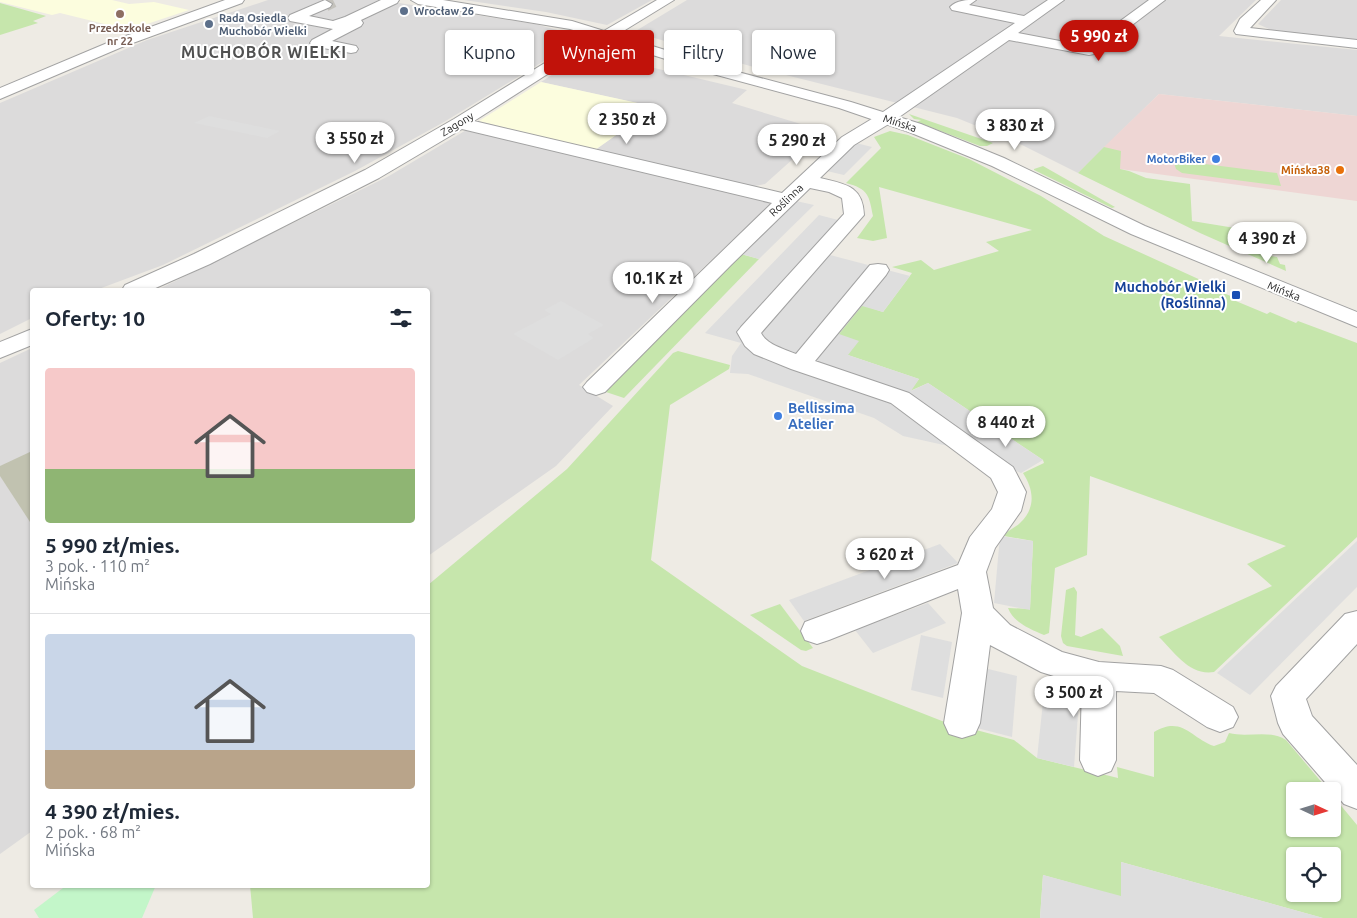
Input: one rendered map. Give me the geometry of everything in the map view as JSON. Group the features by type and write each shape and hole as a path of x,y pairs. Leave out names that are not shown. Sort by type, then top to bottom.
{"street":[{"path":"326,4 295,18 333,24 350,20 392,0"},
{"name":"Mińska","path":"418,0 546,19 589,30"},
{"name":"Zagony","path":"616,30 667,0"},
{"path":"970,0 957,7 1026,21"},
{"name":"Roślinna","path":"596,387 736,248 848,141 1014,36 1026,21 1056,0"},
{"path":"1014,36 1089,52 1158,0"},
{"path":"1269,0 1245,22 1241,31 1357,44"},
{"path":"0,94 126,41 238,1"},
{"path":"350,20 356,23 317,43 351,49"},
{"name":"Mińska","path":"654,50 718,71 886,118 950,141 998,162 1138,230 1357,320"},
{"name":"Zagony","path":"137,288 202,259 355,183 544,70"},
{"path":"460,122 786,200"},
{"path":"806,181 844,191 850,195 853,200 854,215 749,332 753,341 763,349 800,364 900,398 1003,473 1012,492 1006,511 981,545 970,572 978,613 962,723"},
{"path":"800,364 878,270"},
{"path":"0,351 30,337"},
{"path":"817,631 970,572"},
{"path":"978,613 998,634 1052,663 1099,676 1161,680 1220,717"},
{"path":"1357,623 1288,696 1296,723 1357,792"},
{"path":"1098,760 1099,676"}],"shaded area":[{"name":"Przedszkole nr 22","path":"0,0 112,0 129,4 154,2 189,10 129,30 60,13 52,15 0,2"},
{"path":"268,0 380,0 535,24 558,30 544,30 544,61 534,67 534,30 445,30 445,75 521,75 444,122 355,171 163,265 101,288 30,288 30,319 0,334 0,103 147,40"},
{"path":"464,0 652,0 607,25 546,12"},
{"path":"687,0 1256,0 1219,36 1357,50 1357,116 1159,94 1078,173 1016,142 957,118 786,75 835,75 835,30 752,30 752,67 742,64 742,30 664,30 664,41 654,38 654,30 637,30"},
{"path":"1281,0 1357,0 1357,40 1273,31 1258,24"},
{"path":"315,40 360,47 341,57 296,49"},
{"path":"654,68 664,70 664,75 684,75 747,90 732,103 814,128 813,141 765,184 749,187 595,150 655,107 541,82 552,75 654,75"},
{"path":"541,82 656,107 595,150 479,121"},
{"path":"1159,94 1357,116 1357,201 1120,169 1104,147"},
{"path":"209,116 280,131 267,138 194,123"},
{"path":"468,129 774,201 579,385 613,406 556,466 430,555 430,288 161,288 389,176"},
{"path":"856,143 872,147 844,175 827,171"},
{"path":"796,201 814,205 759,259 741,254"},
{"path":"819,215 838,220 811,250 910,276 883,312 862,306 839,334 859,341 848,355 919,379 911,391 928,383 1043,460 1021,473 953,447 903,436 874,418 748,374 730,373 732,356 741,343 705,333"},
{"path":"561,301 604,325 588,334 594,338 558,360 513,334 551,314 544,310"},
{"path":"30,349 30,832 0,854 0,363"},
{"path":"30,452 30,522 0,476 0,466"},
{"path":"1000,536 1033,541 1030,610 994,603"},
{"path":"1357,541 1357,587 1250,695 1217,673"},
{"path":"940,544 958,563 804,621 789,600"},
{"path":"928,603 946,623 873,653 855,630"},
{"path":"921,635 952,642 943,698 911,690"},
{"path":"984,668 1017,676 1012,737 977,728"},
{"path":"1044,693 1079,702 1074,767 1037,758"},
{"path":"1121,862 1323,918 1040,918 1043,875 1121,896"}],"green space":[{"path":"0,3 46,16 33,21 38,23 0,35"},
{"path":"909,114 993,143 987,146 980,146 917,122 921,120 914,119"},
{"path":"890,131 908,135 969,159 1041,196 1104,236 1216,287 1214,289 1233,297 1231,299 1267,314 1270,312 1296,323 1298,321 1357,343 1357,537 1214,672 1205,672 1190,667 1159,637 1272,586 1247,564 1286,546 1090,476 1087,555 1055,568 1049,633 1044,635 1039,633 1018,622 1008,608 1030,609 1033,541 1004,536 1025,517 1031,505 1031,492 1023,473 1044,463 1043,460 928,383 910,391 919,379 848,355 838,335 862,305 883,312 912,273 892,267 921,260 934,270 999,251 986,242 1032,230 879,187 887,238 873,241 857,238 873,216 872,209 869,198 864,191 846,183 881,148 874,137"},
{"path":"1104,147 1121,151 1120,169 1146,178 1190,184 1192,221 1235,228 1237,241 1269,245 1271,256 1277,257 1280,264 1285,265 1286,271 1200,233 1078,173"},
{"path":"1173,160 1277,173 1281,186 1182,173 1176,169"},
{"path":"1043,166 1115,207 1112,208 1034,170"},
{"path":"741,254 759,259 624,398 606,392"},
{"path":"678,351 730,365 729,369 670,405 651,560 802,666 942,721 1014,740 1037,758 1118,778 1117,767 1154,777 1154,732 1164,727 1179,727 1214,746 1225,742 1229,733 1244,735 1266,734 1286,740 1321,782 1286,782 1286,838 1341,838 1341,806 1357,825 1357,918 1323,918 1121,862 1121,897 1043,875 1040,918 253,918 250,888 430,888 430,583 567,469 673,353"},
{"path":"1074,587 1077,592 1075,635 1081,637 1102,628 1120,646 1123,656 1067,646 1063,643 1061,636 1066,590"},
{"path":"780,604 813,648 806,651 801,650 750,615"},
{"path":"63,888 155,888 142,918 39,918 34,910"}],"tunnel":[{"path":"325,4 333,0"}],"place":[{"name":"Wrocław 26","path":"404,11"},
{"name":"Przedszkole nr 22","path":"120,14"},
{"name":"Rada Osiedla Muchobór Wielki","path":"209,24"},
{"name":"MotorBiker","path":"1216,159"},
{"name":"Mińska38","path":"1340,170"},
{"name":"Muchobór Wielki (Roślinna)","path":"1236,295"},
{"name":"Bellissima Atelier","path":"778,416"}],"district":[{"name":"MUCHOBÓR WIELKI","path":"264,52"}]}
